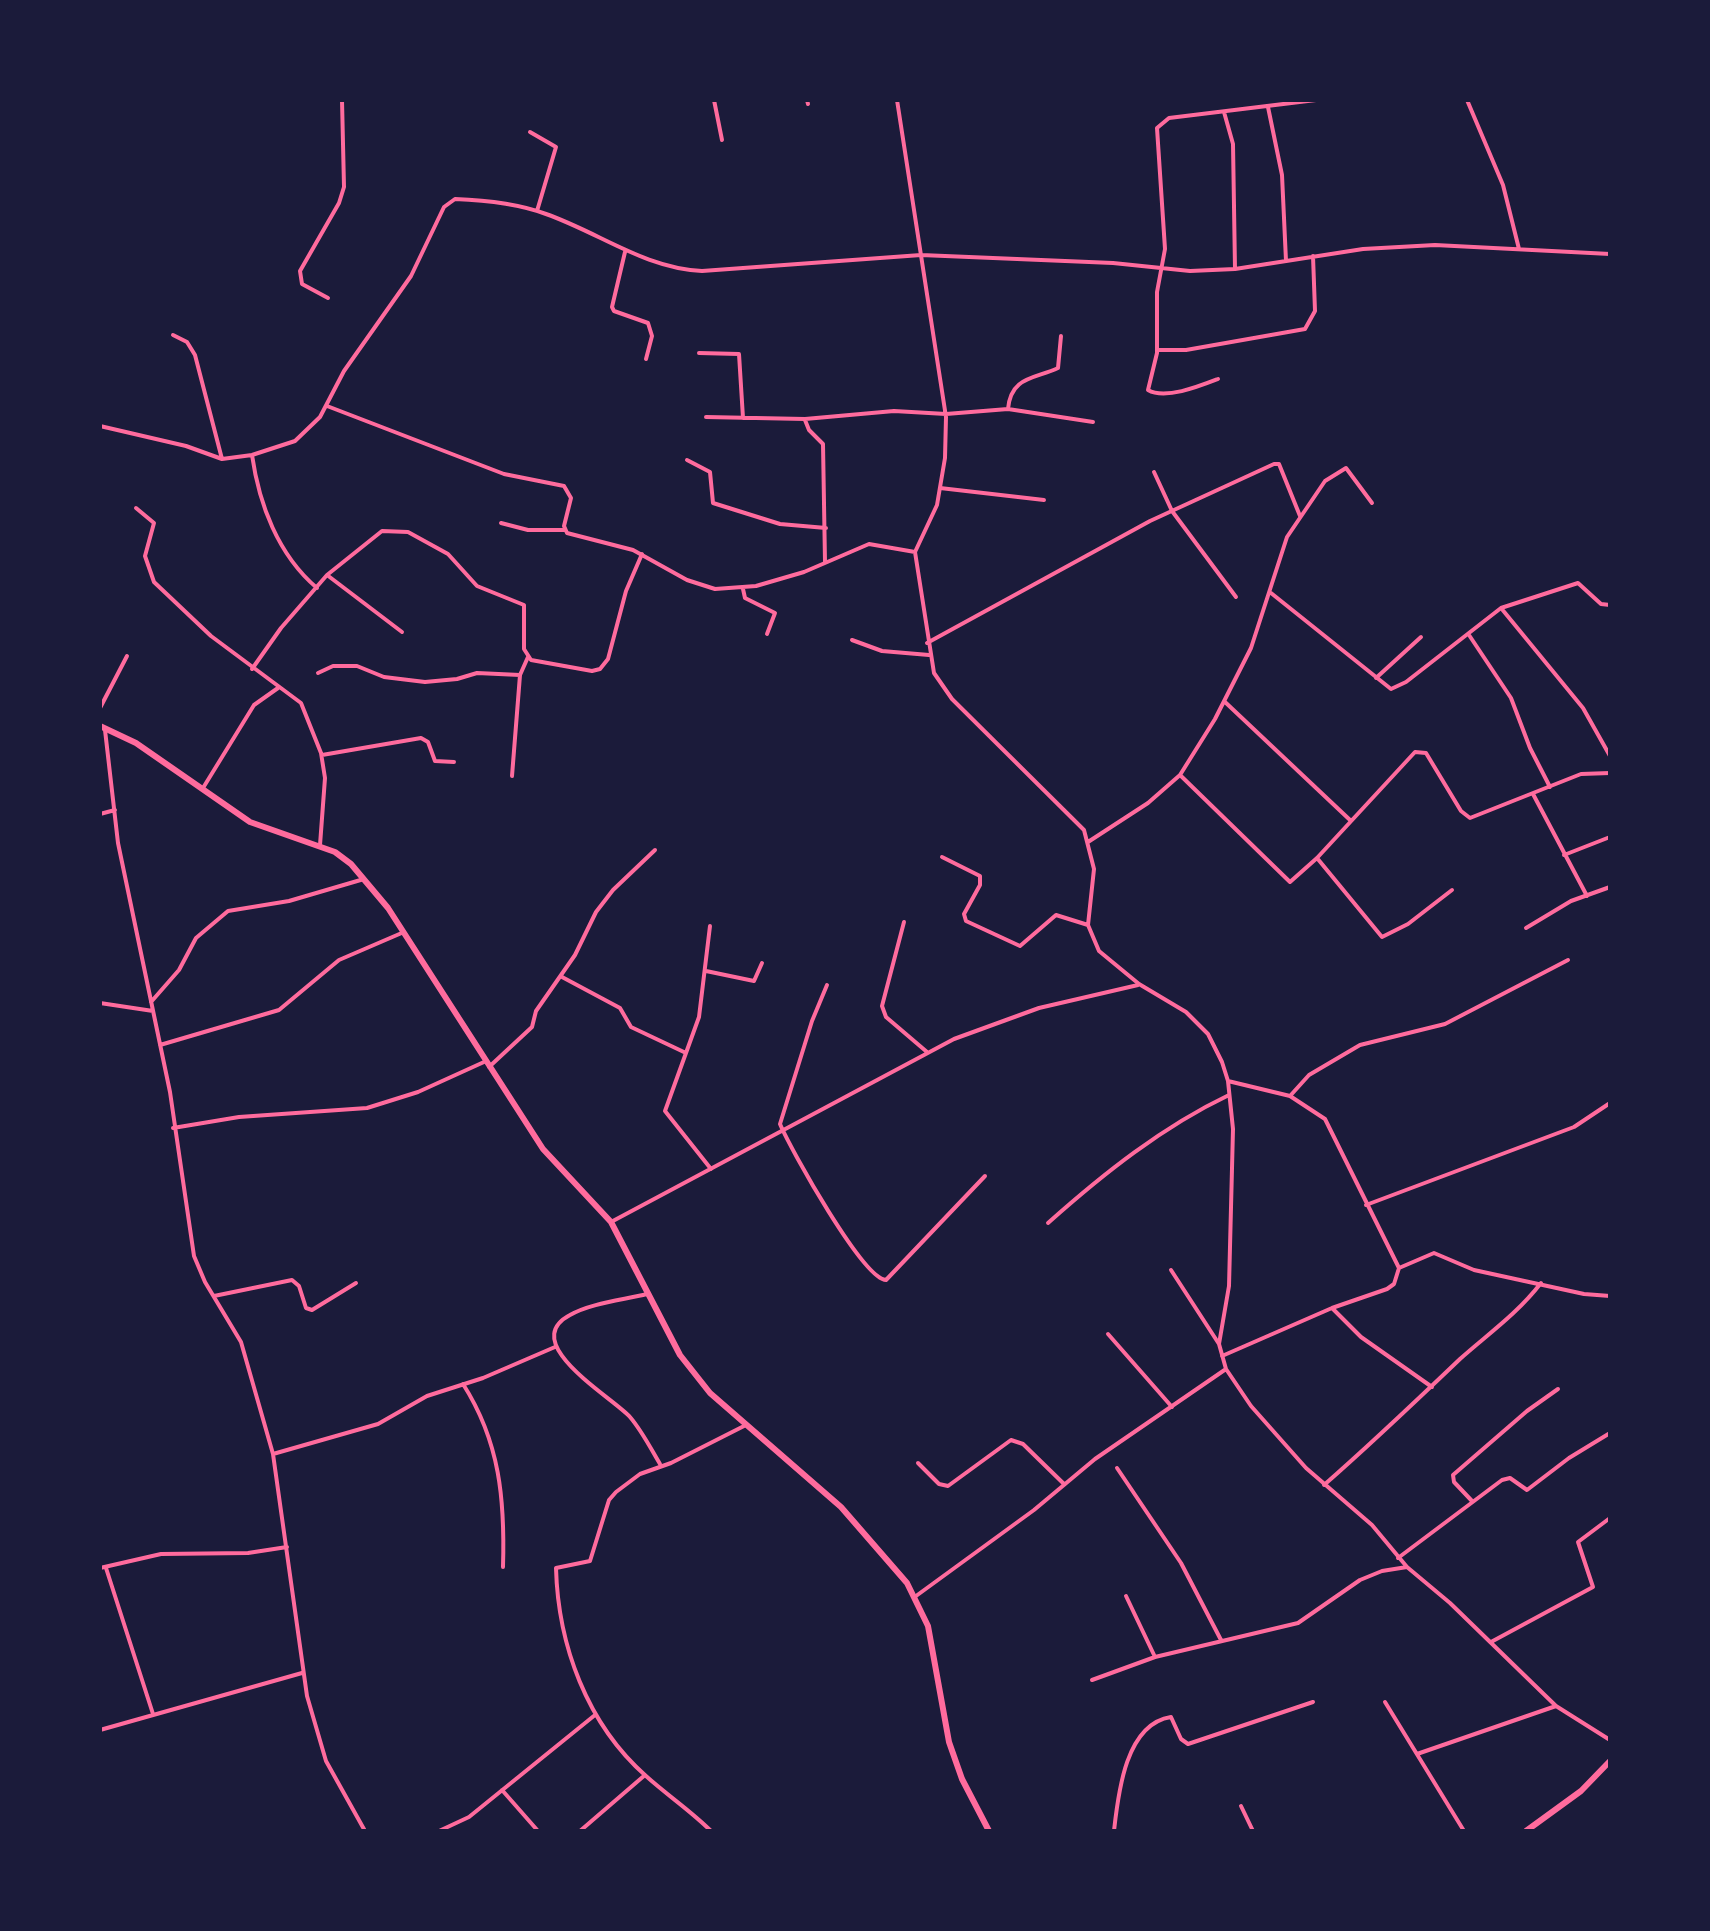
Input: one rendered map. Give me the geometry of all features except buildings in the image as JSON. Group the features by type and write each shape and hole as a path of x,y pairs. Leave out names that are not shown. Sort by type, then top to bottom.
{"street":[{"path":"328,298 302,284 300,271 339,203 344,187 342,100"},
{"path":"714,100 722,140"},
{"path":"897,100 946,414 937,505 915,552 929,655 937,682 944,691 1074,819 1088,842 1094,869 1088,925 1099,951 1139,984 1172,1001 1200,1025 1208,1034 1228,1081 1233,1129 1229,1286 1219,1344"},
{"path":"1218,379 1193,388 1149,393 1157,350 1157,292 1165,249 1157,128 1169,118 1316,100"},
{"path":"1467,100 1503,185 1519,249"},
{"path":"1268,107 1282,175 1286,261"},
{"path":"1224,112 1233,144 1235,269"},
{"path":"530,132 556,147 537,211"},
{"path":"100,426 186,446 222,459 252,455 295,441 311,428 327,406 344,371 411,276 448,202 463,199 537,211 625,252 682,270 702,271 921,255 978,255 1162,268 1235,269 1313,256 1435,245 1610,254"},
{"path":"625,252 612,307 614,311 648,323 652,336 646,359"},
{"path":"1157,350 1186,350 1305,329 1315,311 1313,256"},
{"path":"173,335 187,342 195,355 222,459"},
{"path":"1008,409 1012,393 1022,379 1058,368 1061,336"},
{"path":"699,353 739,354 743,418"},
{"path":"327,406 504,474 564,486 571,498 565,530"},
{"path":"706,417 805,419 894,411 946,414 1008,409 1093,422"},
{"path":"805,419 809,430 823,444 825,562"},
{"path":"252,455 263,508 301,574 317,588"},
{"path":"687,460 710,472 713,503 780,524 826,528"},
{"path":"927,643 971,616 1172,511 1277,463 1300,516"},
{"path":"1088,842 1148,803 1180,775 1225,702 1271,593 1282,546 1325,481 1346,468 1372,503"},
{"path":"1154,472 1172,511 1236,597"},
{"path":"940,488 1044,500"},
{"path":"136,508 154,523 145,556 154,582 252,669 301,703 322,755 325,778 320,845"},
{"path":"501,523 528,530 565,530 574,537 642,554 700,585 715,589 743,589 869,544 915,552"},
{"path":"252,669 281,628 327,575 382,531 408,532 448,554 477,586 524,605 524,649 528,657 546,664 592,671 605,665 626,591 642,554"},
{"path":"327,575 402,632"},
{"path":"1271,593 1391,689 1397,688 1501,608 1578,583 1601,604 1610,605"},
{"path":"743,589 745,598 775,613 767,634"},
{"path":"1501,608 1583,708 1610,756"},
{"path":"1469,634 1511,698 1530,748 1550,787"},
{"path":"1376,678 1421,637"},
{"path":"852,640 882,651 929,655"},
{"path":"100,708 127,656"},
{"path":"512,776 520,675 528,657"},
{"path":"318,673 333,666 357,666 384,677 425,682 457,679 477,673 520,675"},
{"path":"201,790 254,705 279,687"},
{"path":"1225,702 1350,820"},
{"path":"102,728 136,743 250,822 320,845 351,864 364,879 404,932 486,1065 543,1149 611,1222 680,1355 710,1393 841,1507 916,1596 931,1640 949,1742 962,1779 989,1831"},
{"path":"102,728 118,843 170,1092 194,1256 241,1342 273,1454 302,1673 326,1761 365,1831"},
{"path":"322,755 421,738 428,742 435,761 454,762"},
{"path":"1180,775 1287,880 1296,879 1419,751 1426,753 1461,811 1470,818 1589,772 1610,773"},
{"path":"1533,794 1587,896"},
{"path":"100,814 115,810"},
{"path":"1564,855 1610,837"},
{"path":"173,1128 239,1117 367,1108 486,1065 532,1027 536,1011 562,977 596,912 613,890 655,850"},
{"path":"942,857 980,876 980,885 964,914 966,921 984,931 1020,946 1056,915 1088,925"},
{"path":"1317,858 1382,937 1408,924 1452,890"},
{"path":"151,1002 179,970 196,938 228,911 289,901 364,879"},
{"path":"1526,928 1571,901 1610,887"},
{"path":"904,922 882,1006 886,1017 927,1052"},
{"path":"710,926 699,1017 670,1091 665,1114 711,1169"},
{"path":"160,1045 279,1010 339,960 404,932"},
{"path":"1290,1096 1309,1075 1360,1045 1445,1024 1568,960"},
{"path":"706,971 754,981 762,963"},
{"path":"562,977 620,1008 631,1027 686,1053"},
{"path":"611,1222 954,1039 1039,1008 1139,984"},
{"path":"827,985 812,1021 780,1122 842,1232 880,1280 886,1280 985,1176"},
{"path":"100,1003 153,1011"},
{"path":"1222,1356 1332,1308 1387,1289 1394,1284 1399,1268 1325,1119 1290,1096 1228,1081"},
{"path":"1048,1223 1129,1156 1193,1112 1229,1095"},
{"path":"1366,1205 1574,1127 1610,1103"},
{"path":"1399,1268 1434,1253 1474,1270 1584,1294 1610,1296"},
{"path":"1171,1270 1219,1344 1226,1369 1251,1406 1324,1485 1372,1525 1407,1567 1491,1642 1556,1706 1610,1740"},
{"path":"214,1296 292,1280 299,1286 306,1308 312,1310 356,1283"},
{"path":"1324,1485 1515,1314 1541,1283"},
{"path":"650,1294 572,1314 554,1330 555,1347 577,1372 631,1418 660,1464"},
{"path":"1332,1308 1361,1337 1432,1387"},
{"path":"1108,1334 1173,1407"},
{"path":"273,1454 369,1427 427,1396 555,1347"},
{"path":"916,1596 1064,1484 1226,1369"},
{"path":"463,1384 480,1410 502,1482 503,1567"},
{"path":"1472,1501 1454,1482 1453,1475 1527,1411 1558,1389"},
{"path":"711,1831 645,1775 595,1715 567,1648 556,1568 590,1561 609,1500 627,1483 660,1464 671,1463 746,1425"},
{"path":"1398,1558 1507,1478 1527,1490 1569,1458 1610,1433"},
{"path":"918,1463 939,1484 948,1486 1011,1440 1023,1444 1064,1484"},
{"path":"1117,1468 1181,1563 1221,1640"},
{"path":"1491,1642 1593,1587 1578,1542 1610,1518"},
{"path":"153,1714 103,1568 161,1554 248,1553 287,1547"},
{"path":"1092,1680 1155,1657 1298,1623 1360,1580 1407,1567"},
{"path":"1126,1596 1155,1657"},
{"path":"100,1730 302,1673"},
{"path":"1114,1831 1124,1765 1156,1722 1171,1717 1183,1743 1188,1744 1313,1702"},
{"path":"1385,1702 1464,1831"},
{"path":"1417,1754 1556,1706"},
{"path":"439,1831 469,1817 595,1715"},
{"path":"1526,1831 1581,1791 1610,1761"},
{"path":"580,1831 645,1775"},
{"path":"502,1790 538,1831"},
{"path":"1241,1806 1253,1831"}]}
